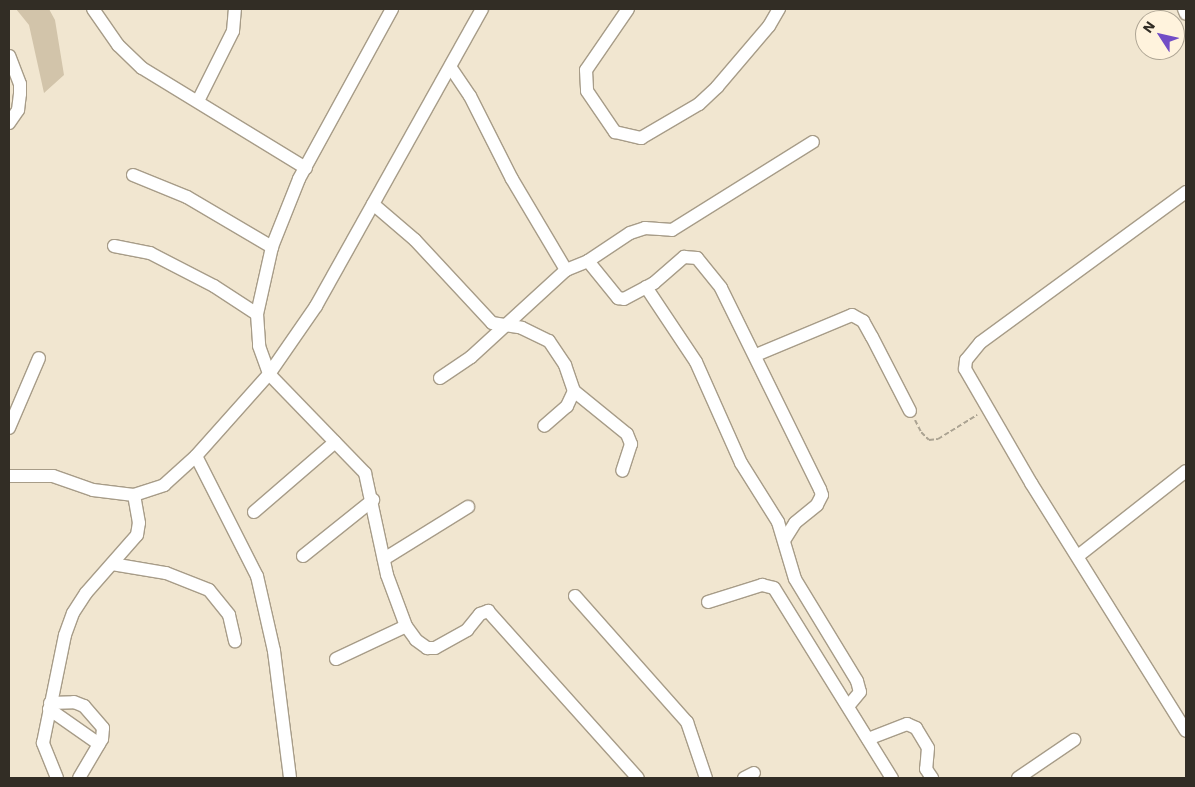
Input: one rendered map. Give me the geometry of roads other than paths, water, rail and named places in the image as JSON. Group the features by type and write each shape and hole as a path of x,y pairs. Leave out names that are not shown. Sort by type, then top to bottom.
{"street":[{"path":"93,9 128,56 165,83 198,101 306,168"},
{"path":"198,101 233,31 235,9"},
{"path":"392,9 306,168 272,247 257,314 259,346 269,374 366,473 384,559 406,626 421,644 435,648 467,630 480,614 488,611 638,778"},
{"path":"9,476 53,476 93,490 134,495 164,485 196,456 269,374 316,306 451,68 482,9"},
{"path":"628,9 586,70 587,91 615,132 641,138 699,104 717,87 769,26 779,9"},
{"path":"1184,9 1186,14"},
{"path":"9,56 20,84 20,94 18,110 9,123"},
{"path":"451,68 470,96 512,179 566,270"},
{"path":"440,378 505,327 566,270 588,261 630,233 645,228 672,230 813,142"},
{"path":"133,175 186,197 272,247"},
{"path":"1186,192 973,350 965,369 986,409 1186,731"},
{"path":"373,204 415,240 492,323 505,327 522,328 549,341 564,365 574,391 627,434 631,444 622,471"},
{"path":"114,246 150,253 214,286 257,314"},
{"path":"588,261 618,298 624,299 646,287 684,257 697,258 721,288 756,355 822,495 785,539"},
{"path":"646,287 696,362 741,463 785,539 795,580 857,681 860,692 849,705"},
{"path":"756,355 852,316 863,321 910,411"},
{"path":"9,428 39,358"},
{"path":"544,426 567,406 574,391"},
{"path":"254,512 335,442"},
{"path":"196,456 257,576 274,651 290,778"},
{"path":"1078,556 1186,471"},
{"path":"57,778 43,743 73,613 139,530 134,495"},
{"path":"303,556 372,500"},
{"path":"384,559 468,506"},
{"path":"112,564 166,573 209,590 228,615 235,641"},
{"path":"708,602 762,585 774,588 849,705 892,778"},
{"path":"575,596 687,722 706,778"},
{"path":"336,659 406,626"},
{"path":"50,706 74,702 94,714 103,728 99,744 79,778"},
{"path":"50,706 99,744"},
{"path":"868,739 907,724 916,728 928,748 926,769 932,778"},
{"path":"1018,778 1074,740"}]}
